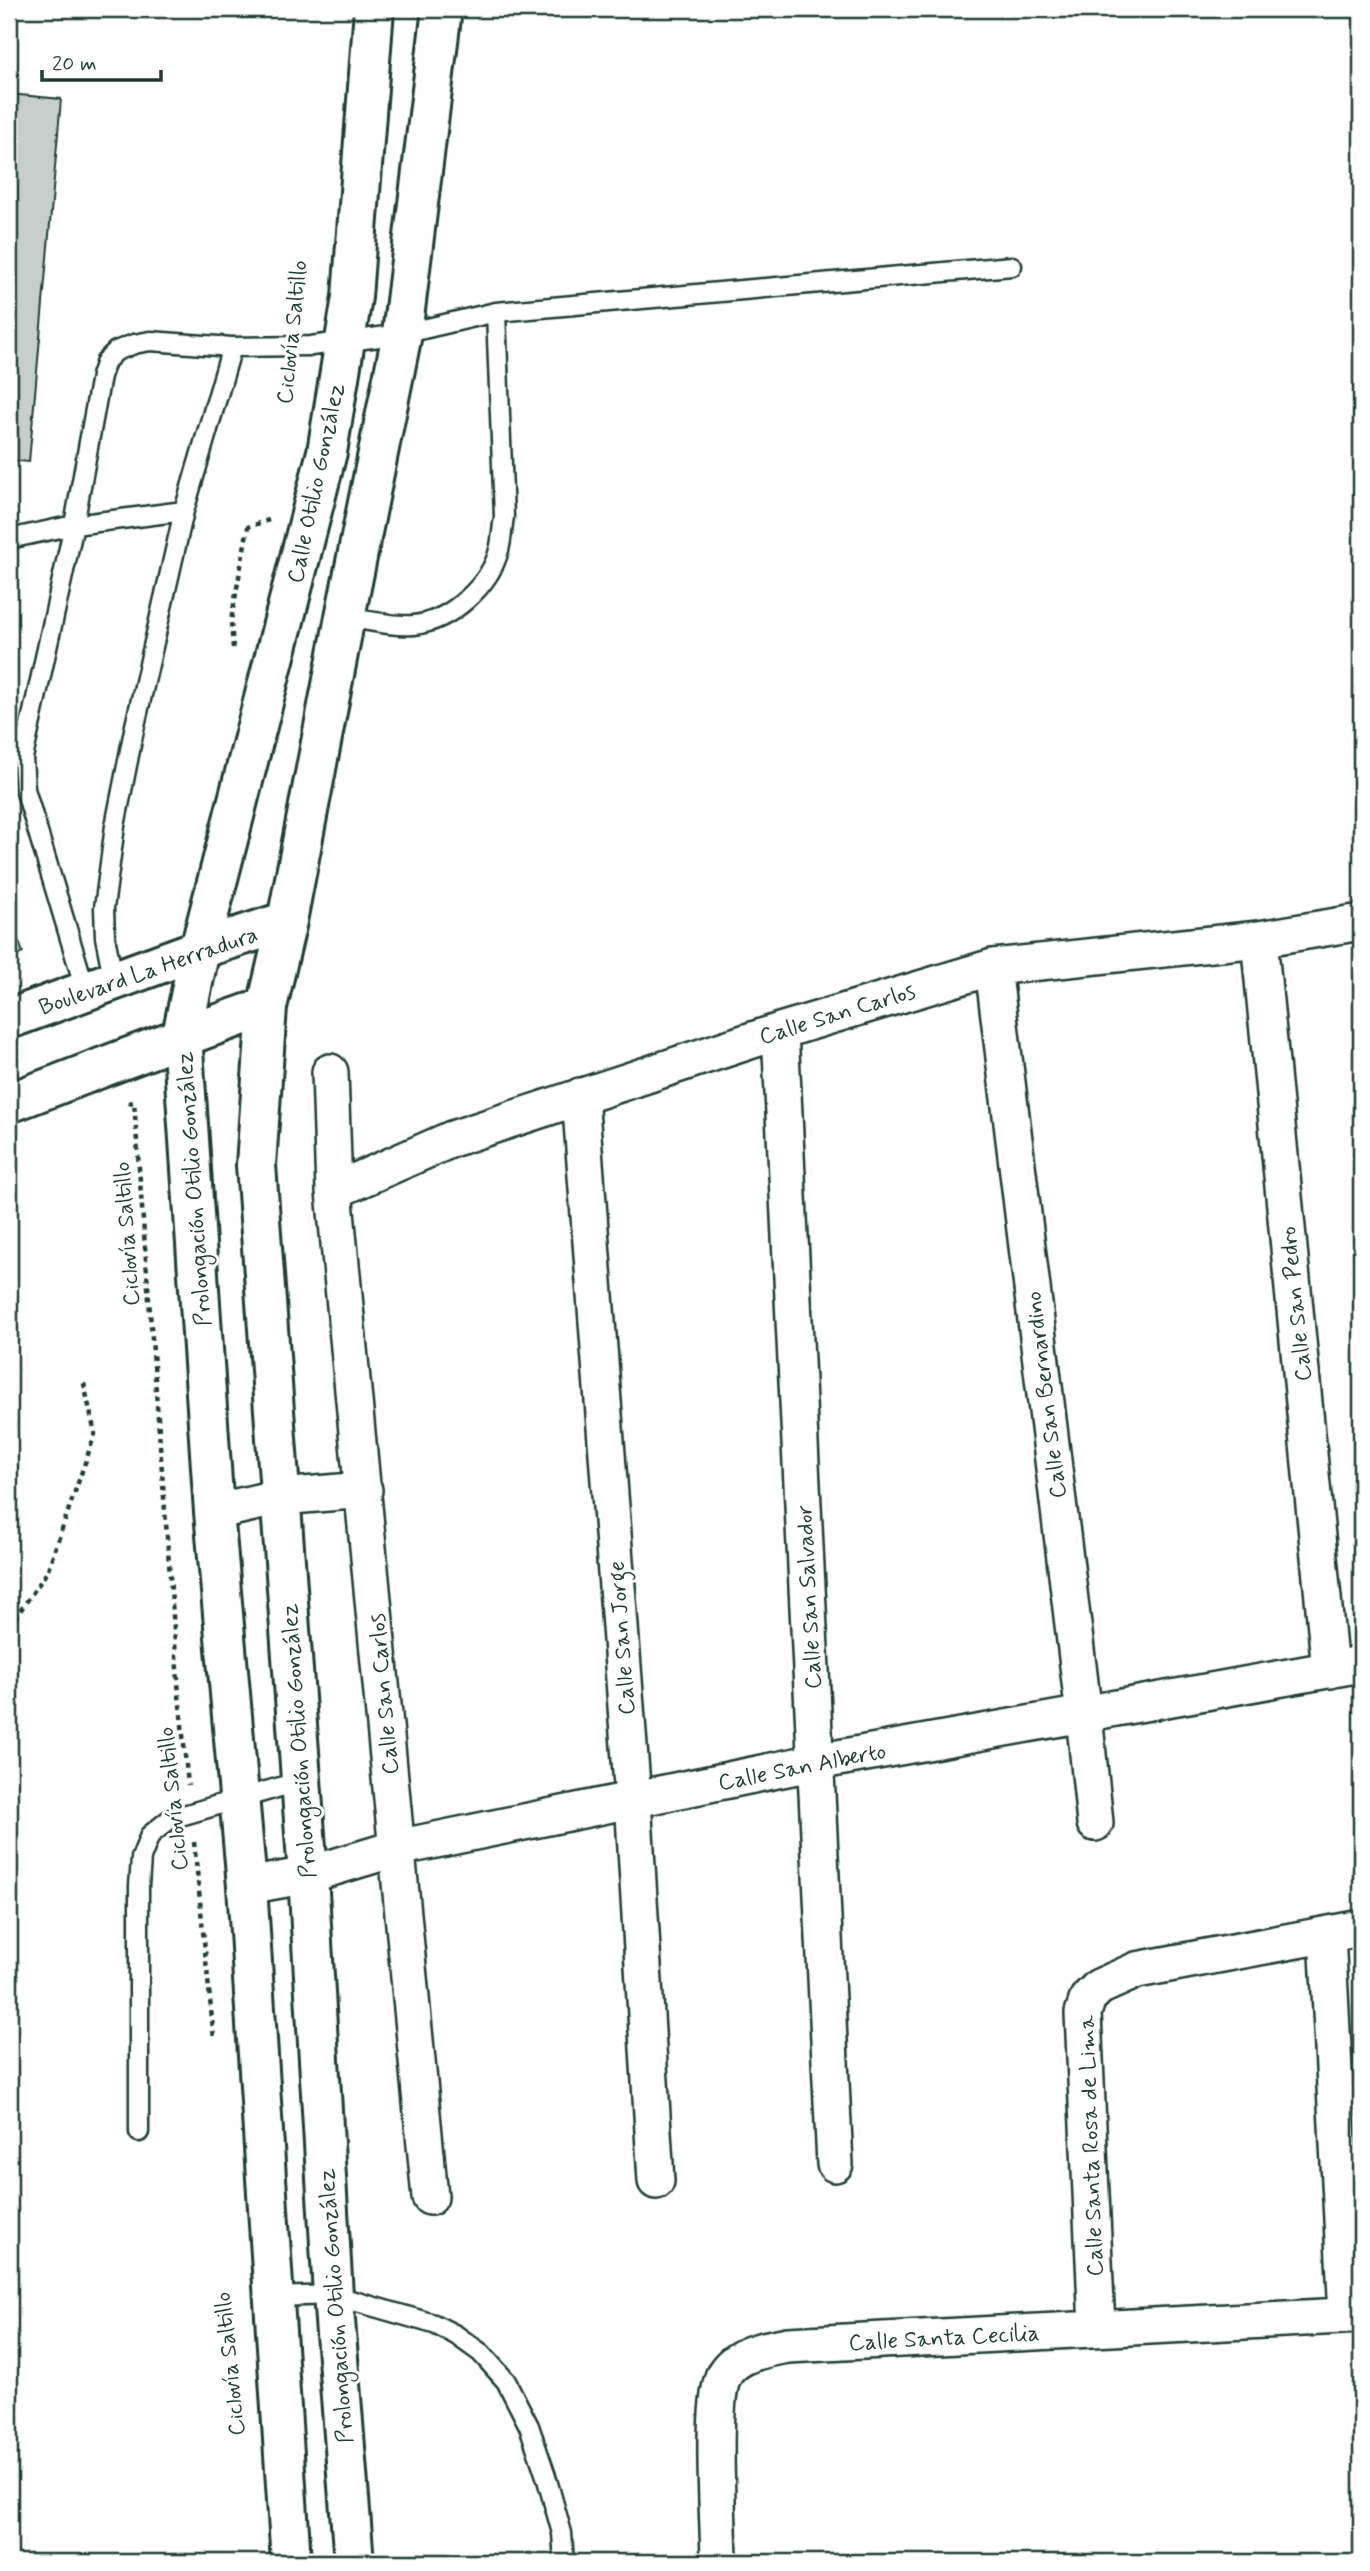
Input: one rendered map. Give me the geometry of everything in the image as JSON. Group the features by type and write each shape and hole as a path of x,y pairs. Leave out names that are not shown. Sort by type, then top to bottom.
{"main road":[{"name":"Calle Otilio González","path":"200,948 327,452 352,297 374,9"},
{"path":"287,921 402,334 442,9"},
{"name":"Boulevard La Herradura","path":"9,1019 200,948 287,921"},
{"name":"Prolongación Otilio González","path":"287,921 267,1007 256,1165 308,1875 333,2295 354,2562"},
{"name":"Prolongación Otilio González","path":"200,948 182,1035 214,1512 247,1886 290,2562"},
{"path":"9,1103 112,1065 182,1035 267,1007"}],"street":[{"name":"Calle San Carlos","path":"334,1191 452,1139 780,1031 993,967 1259,939 1361,922"},
{"name":"Calle San Pedro","path":"1259,939 1346,1667"},
{"name":"Calle San Bernardino","path":"993,967 1084,1715 1094,1823"},
{"name":"Calle San Salvador","path":"780,1031 835,2164"},
{"name":"Calle San Carlos","path":"330,1072 334,1191 430,2197"},
{"name":"Calle San Jorge","path":"580,1096 633,1799 656,2181"},
{"path":"214,1512 280,1497 364,1490"},
{"name":"Calle San Alberto","path":"247,1886 308,1875 397,1848 817,1762 1346,1667"},
{"name":"Calle Santa Rosa de Lima","path":"1097,2328 1083,2013 1088,1998 1099,1987 1137,1970 1361,1928"},
{"path":"1327,1935 1354,2315"},
{"name":"Calle Santa Cecilia","path":"719,2562 717,2404 724,2374 738,2360 760,2351 788,2345 1354,2315"}],"lane":[{"path":"101,986 25,789 23,758 74,525 100,376 106,361 116,351 150,341 232,347 311,346 402,334 496,312 1012,266"},
{"path":"345,617 414,625 442,617 466,599 485,578 499,551 504,517 496,312"},
{"path":"101,986 110,962 105,937 107,877 134,730 184,511 232,347"},
{"path":"9,539 74,525 184,511"},
{"path":"9,729 23,758"},
{"path":"139,2132 139,1886 141,1858 150,1835 170,1819 301,1781"},
{"path":"274,2297 333,2295 434,2324 481,2353 506,2381 529,2426 562,2533 564,2562"}],"path":[{"path":"234,662 231,621 248,527 269,521 273,508"},
{"name":"Ciclovía Saltillo","path":"112,1065 113,1105 134,1102 179,1695 215,2047"},
{"path":"9,1627 47,1572 95,1434 83,1378"}],"building":[{"path":"9,94 61,99 29,462 9,460"},
{"path":"9,914 23,953 9,959"}]}
